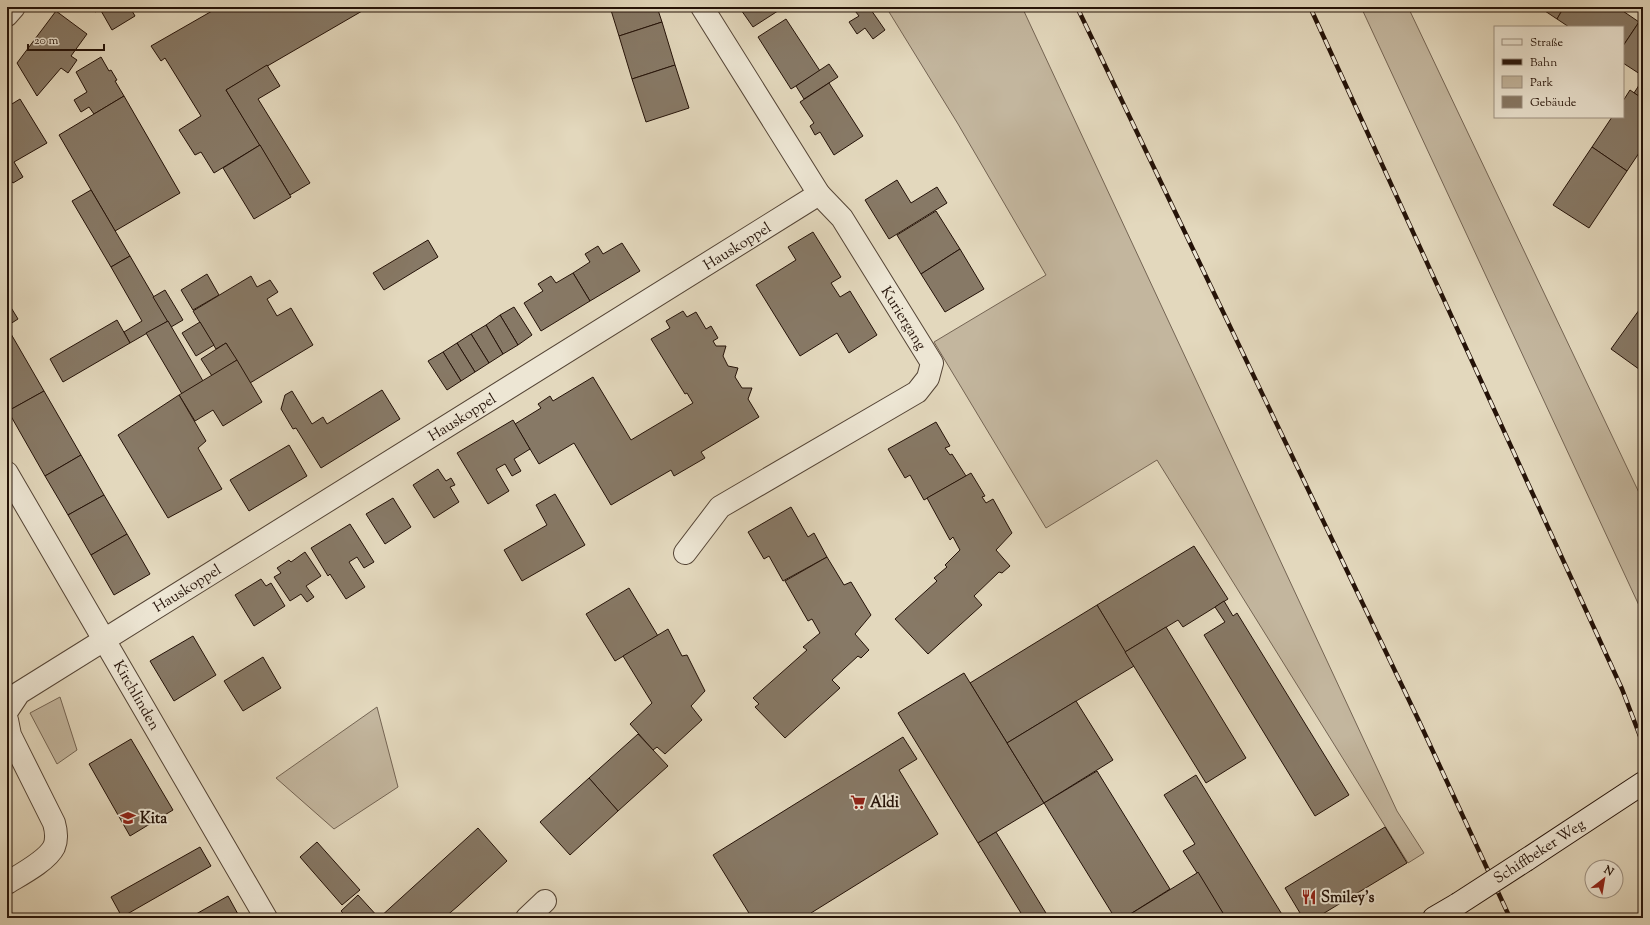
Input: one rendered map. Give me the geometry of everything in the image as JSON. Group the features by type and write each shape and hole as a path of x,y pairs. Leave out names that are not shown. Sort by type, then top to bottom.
{"street":[{"path":"7,15 14,7"},
{"name":"Kuriergang","path":"685,553 720,507 917,392 928,378 932,363 842,218 819,194 702,7"},
{"name":"Hauskoppel","path":"7,711 19,693 819,194"},
{"name":"Kirchlinden","path":"7,473 266,918"},
{"path":"7,720 10,735 54,823 56,833 54,846 47,856 7,883"},
{"name":"Schiffbeker Weg","path":"1434,918 1643,784"},
{"path":"527,918 545,901"}],"green space":[{"path":"886,7 1022,7 1397,811 1424,853 1408,863 1157,460 1046,528 934,342 1046,275 958,124"},
{"path":"1361,7 1408,7 1643,501 1643,614"},
{"path":"60,697 77,750 57,764 30,713"},
{"path":"377,707 398,787 334,829 276,778"}],"building":[{"path":"92,7 134,7 131,9 135,16 112,30 100,9 95,12"},
{"path":"219,7 369,7 226,90 260,145 214,173 201,152 195,155 179,130 201,116 165,58 161,61 151,46"},
{"path":"610,7 657,7 662,22 619,36"},
{"path":"739,7 784,7 753,27"},
{"path":"852,7 869,7 885,30 873,39 865,28 857,34 849,22 859,16"},
{"path":"1539,7 1564,7 1557,19"},
{"path":"1564,7 1617,7 1639,22 1624,44 1624,26 1568,26 1557,19"},
{"path":"56,11 87,34 71,56 77,60 68,73 61,68 37,96 17,63"},
{"path":"786,19 820,71 791,89 758,37"},
{"path":"662,22 675,65 632,79 619,36"},
{"path":"1639,22 1643,24 1643,76 1624,64 1624,44"},
{"path":"101,57 109,71 111,70 117,80 115,81 124,96 94,114 89,107 81,112 74,100 87,92 76,72"},
{"path":"829,64 838,77 804,99 796,86"},
{"path":"267,65 280,86 258,99 310,183 290,195 226,90"},
{"path":"675,65 689,108 646,122 632,79"},
{"path":"1643,79 1643,99 1634,93"},
{"path":"829,83 863,136 834,155 820,132 815,135 810,126 814,123 800,102"},
{"path":"1630,90 1643,99 1643,147 1627,171 1592,147 1611,118 1624,118 1624,99"},
{"path":"124,96 180,193 115,231 59,135"},
{"path":"20,99 47,143 14,162 23,177 13,183 7,176 7,107"},
{"path":"260,145 291,197 254,219 223,168"},
{"path":"1592,147 1627,171 1589,228 1553,205"},
{"path":"897,180 911,203 937,187 947,203 889,239 865,200"},
{"path":"91,190 130,256 111,267 72,201"},
{"path":"936,211 960,249 921,274 897,235"},
{"path":"813,232 841,277 831,283 840,297 850,291 877,335 849,353 837,333 800,356 756,285 796,260 788,247"},
{"path":"428,240 438,257 384,290 373,273"},
{"path":"622,243 640,271 590,301 573,273 590,262 585,254 598,246 603,254"},
{"path":"960,249 984,289 945,312 921,274"},
{"path":"130,256 168,321 130,343 124,332 142,321 111,267"},
{"path":"573,273 590,301 541,331 524,303 543,291 538,284 551,276 556,283"},
{"path":"207,274 219,295 193,310 181,290"},
{"path":"251,276 257,287 270,280 278,292 267,299 277,316 291,308 313,345 250,383 226,343 216,349 193,311"},
{"path":"165,290 183,320 171,327 153,297"},
{"path":"7,301 18,319 7,326"},
{"path":"1642,306 1643,307 1643,372 1611,349"},
{"path":"514,307 532,335 518,345 500,315"},
{"path":"683,311 687,317 696,312 706,329 711,326 718,338 713,341 716,346 726,346 723,356 728,366 738,368 735,377 742,388 752,388 748,399 759,417 701,452 705,458 674,476 671,470 611,505 574,443 539,464 515,424 541,408 538,404 550,396 553,401 593,377 631,440 693,403 687,393 685,394 651,339 670,328 666,321"},
{"path":"500,315 518,345 503,354 486,325"},
{"path":"117,320 130,343 63,382 50,359"},
{"path":"168,321 203,381 182,394 146,333"},
{"path":"200,322 214,345 196,356 182,333"},
{"path":"486,325 503,354 489,363 471,334"},
{"path":"7,327 44,391 8,411 7,409"},
{"path":"471,334 489,363 475,372 457,343"},
{"path":"226,343 237,360 212,376 201,359"},
{"path":"457,343 475,372 461,381 443,352"},
{"path":"443,352 461,381 447,390 428,361"},
{"path":"237,360 262,402 223,426 213,410 195,421 179,395"},
{"path":"382,390 400,419 321,468 296,428 293,429 281,409 285,395 292,391 312,424 323,417 327,424"},
{"path":"44,391 81,455 45,476 8,411"},
{"path":"179,395 206,441 198,448 222,489 168,518 118,435"},
{"path":"513,420 530,449 514,459 521,471 512,476 505,464 496,469 509,491 488,504 457,453"},
{"path":"936,422 950,446 945,448 950,455 952,454 966,476 924,500 910,475 905,478 888,449"},
{"path":"289,445 307,476 249,511 230,480"},
{"path":"81,455 104,495 68,515 45,476"},
{"path":"438,469 446,481 451,478 455,485 450,487 459,502 434,518 413,485"},
{"path":"971,473 985,496 982,497 986,503 993,499 1012,533 996,550 1010,566 1002,573 999,572 974,596 982,605 928,654 895,619 937,581 934,578 947,567 945,565 960,550 953,537 950,540 927,498"},
{"path":"555,494 585,545 522,581 504,550 547,525 536,505"},
{"path":"104,495 127,534 91,555 68,515"},
{"path":"393,498 411,527 385,544 366,514"},
{"path":"791,507 808,537 814,533 827,557 783,581 769,556 764,559 748,532"},
{"path":"350,524 374,562 364,568 357,557 349,562 365,587 346,599 330,574 328,576 311,548"},
{"path":"127,534 150,574 114,595 91,555"},
{"path":"1194,546 1228,599 1183,627 1178,620 1125,652 1097,605"},
{"path":"305,552 321,576 306,586 314,597 307,602 301,594 290,601 274,577 281,573 277,568 289,560 291,562"},
{"path":"827,557 844,585 851,582 871,615 855,634 869,650 861,658 858,656 832,680 840,688 785,738 755,707 759,704 753,698 807,650 803,647 820,633 812,619 808,621 785,581"},
{"path":"261,579 266,586 271,583 285,606 254,626 235,595"},
{"path":"629,588 658,636 615,661 586,614"},
{"path":"1224,601 1233,616 1237,613 1349,795 1315,816 1204,635 1225,622 1215,607"},
{"path":"1097,605 1134,666 1007,743 970,683"},
{"path":"1166,627 1246,758 1206,783 1125,652"},
{"path":"668,629 682,656 687,655 705,691 691,706 702,720 665,754 657,747 653,750 630,724 652,703 623,656"},
{"path":"193,636 216,675 174,701 150,661"},
{"path":"263,657 281,688 243,711 224,681"},
{"path":"964,673 1044,803 978,843 898,713"},
{"path":"1076,701 1113,760 1044,803 1007,743"},
{"path":"638,734 668,766 618,811 589,778"},
{"name":"Aldi","path":"903,737 917,759 899,770 938,834 811,913 814,918 752,918 713,855"},
{"path":"131,739 173,810 130,836 89,764"},
{"path":"1097,771 1170,889 1124,918 1115,918 1044,803"},
{"path":"1196,775 1283,916 1280,918 1226,918 1183,851 1195,844 1164,795"},
{"path":"589,778 618,811 570,855 540,822"},
{"path":"7,824 11,831 7,834"},
{"path":"1385,827 1407,863 1316,918 1303,918 1285,888"},
{"path":"478,828 507,861 458,906 444,918 379,918"},
{"path":"996,832 1049,918 1024,918 978,843"},
{"path":"317,842 360,890 342,905 300,857"},
{"path":"200,847 211,866 122,917 111,897"},
{"path":"1198,872 1226,918 1124,918 1197,873"},
{"path":"358,895 379,918 347,918 341,911"},
{"path":"228,896 239,916 236,918 189,918"}],"railway":[{"path":"1077,7 1418,719 1510,918"},
{"path":"1310,7 1622,689 1643,744"}],"place":[{"name":"Aldi","path":"858,802"},
{"name":"Kita","path":"128,818"},
{"name":"Smiley's","path":"1309,897"}]}
